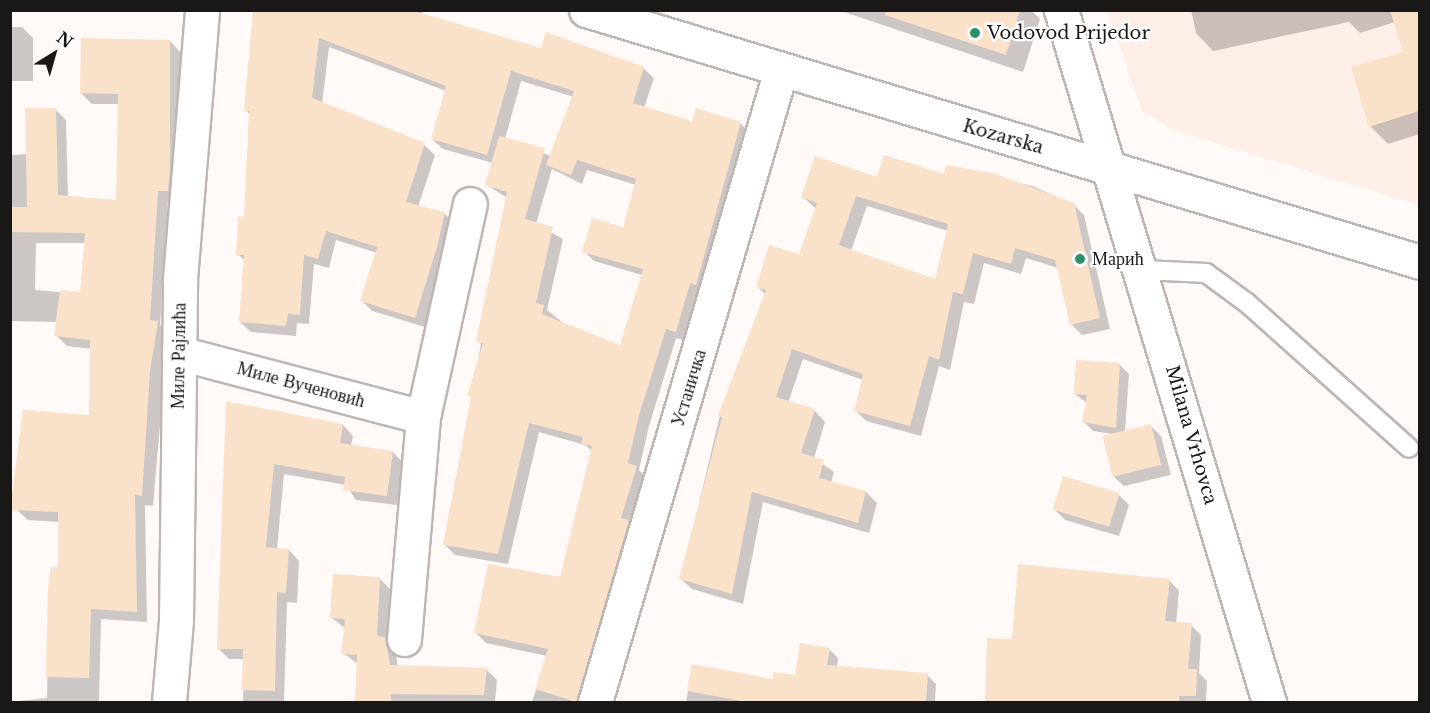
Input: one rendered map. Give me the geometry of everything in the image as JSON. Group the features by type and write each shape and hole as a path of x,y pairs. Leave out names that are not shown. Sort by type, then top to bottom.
{"street":[{"name":"Миле Рајлића","path":"169,702 176,620 180,279 202,10"},
{"name":"Kozarska","path":"586,10 780,73 1112,168 1419,262"},
{"name":"Milana Vrhovca","path":"1061,10 1143,270 1269,702"},
{"name":"Устаничка","path":"595,702 780,73"},
{"path":"404,639 423,417 470,204"},
{"name":"Миле Вученовић","path":"179,353 423,417"}],"lane":[{"path":"1143,270 1206,273 1246,303 1409,448"}],"shaded area":[{"path":"1108,11 1419,11 1419,205 1173,130 1142,111"}],"building":[{"path":"253,10 410,10 541,48 546,32 644,67 633,103 692,121 696,108 741,122 696,285 690,283 676,332 666,329 639,415 628,463 637,466 621,518 629,520 576,702 535,689 548,649 474,633 488,564 560,577 592,446 581,443 583,437 529,423 498,554 443,545 471,397 467,396 483,343 476,341 507,192 485,185 499,136 545,148 525,219 553,227 536,303 544,305 542,314 620,345 643,269 582,252 592,218 623,227 636,179 577,160 571,175 546,165 574,91 511,71 487,155 431,139 446,86 319,38 312,98 425,143 406,202 445,212 437,247 415,318 360,301 377,247 326,231 318,259 304,255 300,315 288,314 286,326 239,322 244,255 236,255 238,217 244,217 249,111 244,111"},
{"name":"Vodovod Prijedor","path":"886,10 1020,10 1006,55 885,15"},
{"path":"1390,10 1419,10 1419,111 1369,127 1351,67 1403,52"},
{"path":"81,38 170,40 170,168 168,191 158,191 150,320 158,321 150,371 142,496 135,495 137,612 91,609 89,678 46,677 48,587 51,567 58,567 58,512 10,510 23,410 89,415 90,340 54,336 60,290 80,292 85,233 10,232 10,207 27,207 25,108 56,108 58,195 116,200 118,94 80,93"},
{"path":"884,155 944,174 946,165 996,174 1074,203 1100,318 1070,325 1055,260 1015,248 1011,264 973,253 963,294 953,292 939,360 929,356 910,426 854,411 863,374 792,349 776,397 815,409 801,453 824,460 819,478 866,491 858,523 752,492 732,594 679,579 722,417 718,415 766,290 756,287 769,245 799,254 817,203 801,197 815,156 877,177","holes":["856,196 948,224 935,279 839,245"]},
{"path":"1076,360 1120,363 1116,428 1082,422 1087,395 1074,394"},
{"path":"226,401 343,424 340,443 393,451 387,496 343,490 345,477 274,464 266,547 289,549 286,593 277,592 275,691 242,690 243,649 217,649"},
{"path":"1151,424 1161,465 1113,477 1102,436"},
{"path":"1063,476 1119,493 1109,527 1053,509"},
{"path":"1018,564 1170,579 1165,621 1192,623 1188,669 1197,669 1196,696 1179,696 1179,702 985,702 987,638 1012,639"},
{"path":"333,574 380,577 377,636 385,637 390,665 487,668 484,695 391,694 391,702 355,702 357,655 341,654 345,619 330,618"},
{"path":"800,643 830,648 827,665 928,673 926,702 747,702 687,691 692,664 773,679 773,672 795,675"}],"place":[{"name":"Vodovod Prijedor","path":"975,33"},
{"name":"Марић","path":"1080,259"}]}
